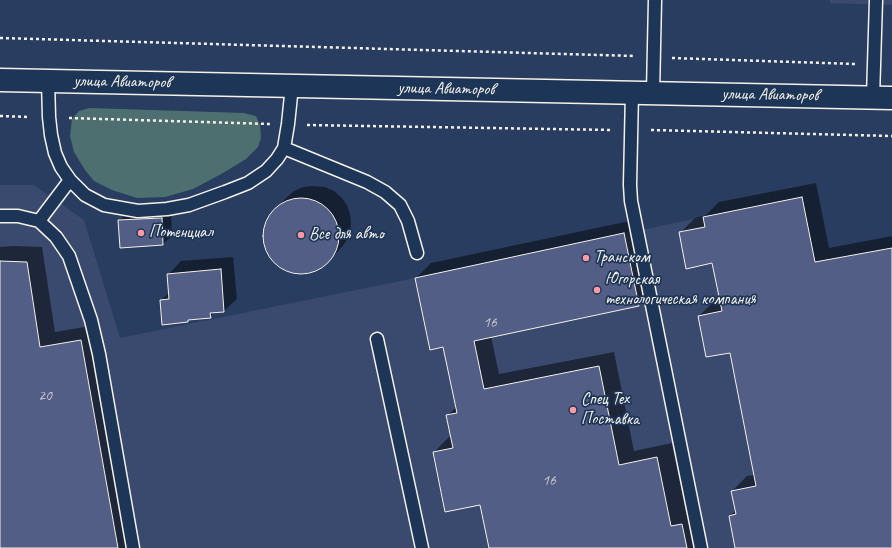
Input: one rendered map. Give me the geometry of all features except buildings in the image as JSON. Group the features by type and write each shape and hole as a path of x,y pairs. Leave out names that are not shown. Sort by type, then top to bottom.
{"main road":[{"name":"улица Авиаторов","path":"0,80 883,97"}],"lane":[{"path":"655,0 653,57 631,130 631,202 701,548"},
{"path":"876,0 874,64 883,97"},
{"path":"48,81 51,135 55,153 61,167 70,180 85,195 104,205 138,211 167,209 189,205 248,183 266,171 277,159 284,148 292,86"},
{"path":"284,148 367,182 386,192 400,205 408,221 417,253"},
{"path":"39,221 70,180"},
{"path":"0,216 18,216 39,221 56,237 69,256 91,320 99,354 133,548"},
{"path":"377,339 422,548"}],"path":[{"path":"0,38 874,64"},
{"path":"0,116 288,124 892,136"}],"shaded area":[{"path":"830,0 892,0 892,5 830,3"},
{"path":"0,185 34,185 84,220 120,338 415,278 703,217 871,548 118,548 81,340 40,347 27,262 0,261"}],"green space":[{"path":"89,108 244,113 256,116 260,125 261,138 258,147 246,159 193,189 165,197 137,198 112,190 94,181 74,152 70,136 72,119 79,111"}],"place":[{"name":"Потенциал","path":"141,233"},
{"name":"Все для авто","path":"301,235"},
{"name":"Транском","path":"586,258"},
{"name":"Югорская технологическая компания","path":"597,290"},
{"name":"Спец Тех Поставка","path":"573,410"}]}
